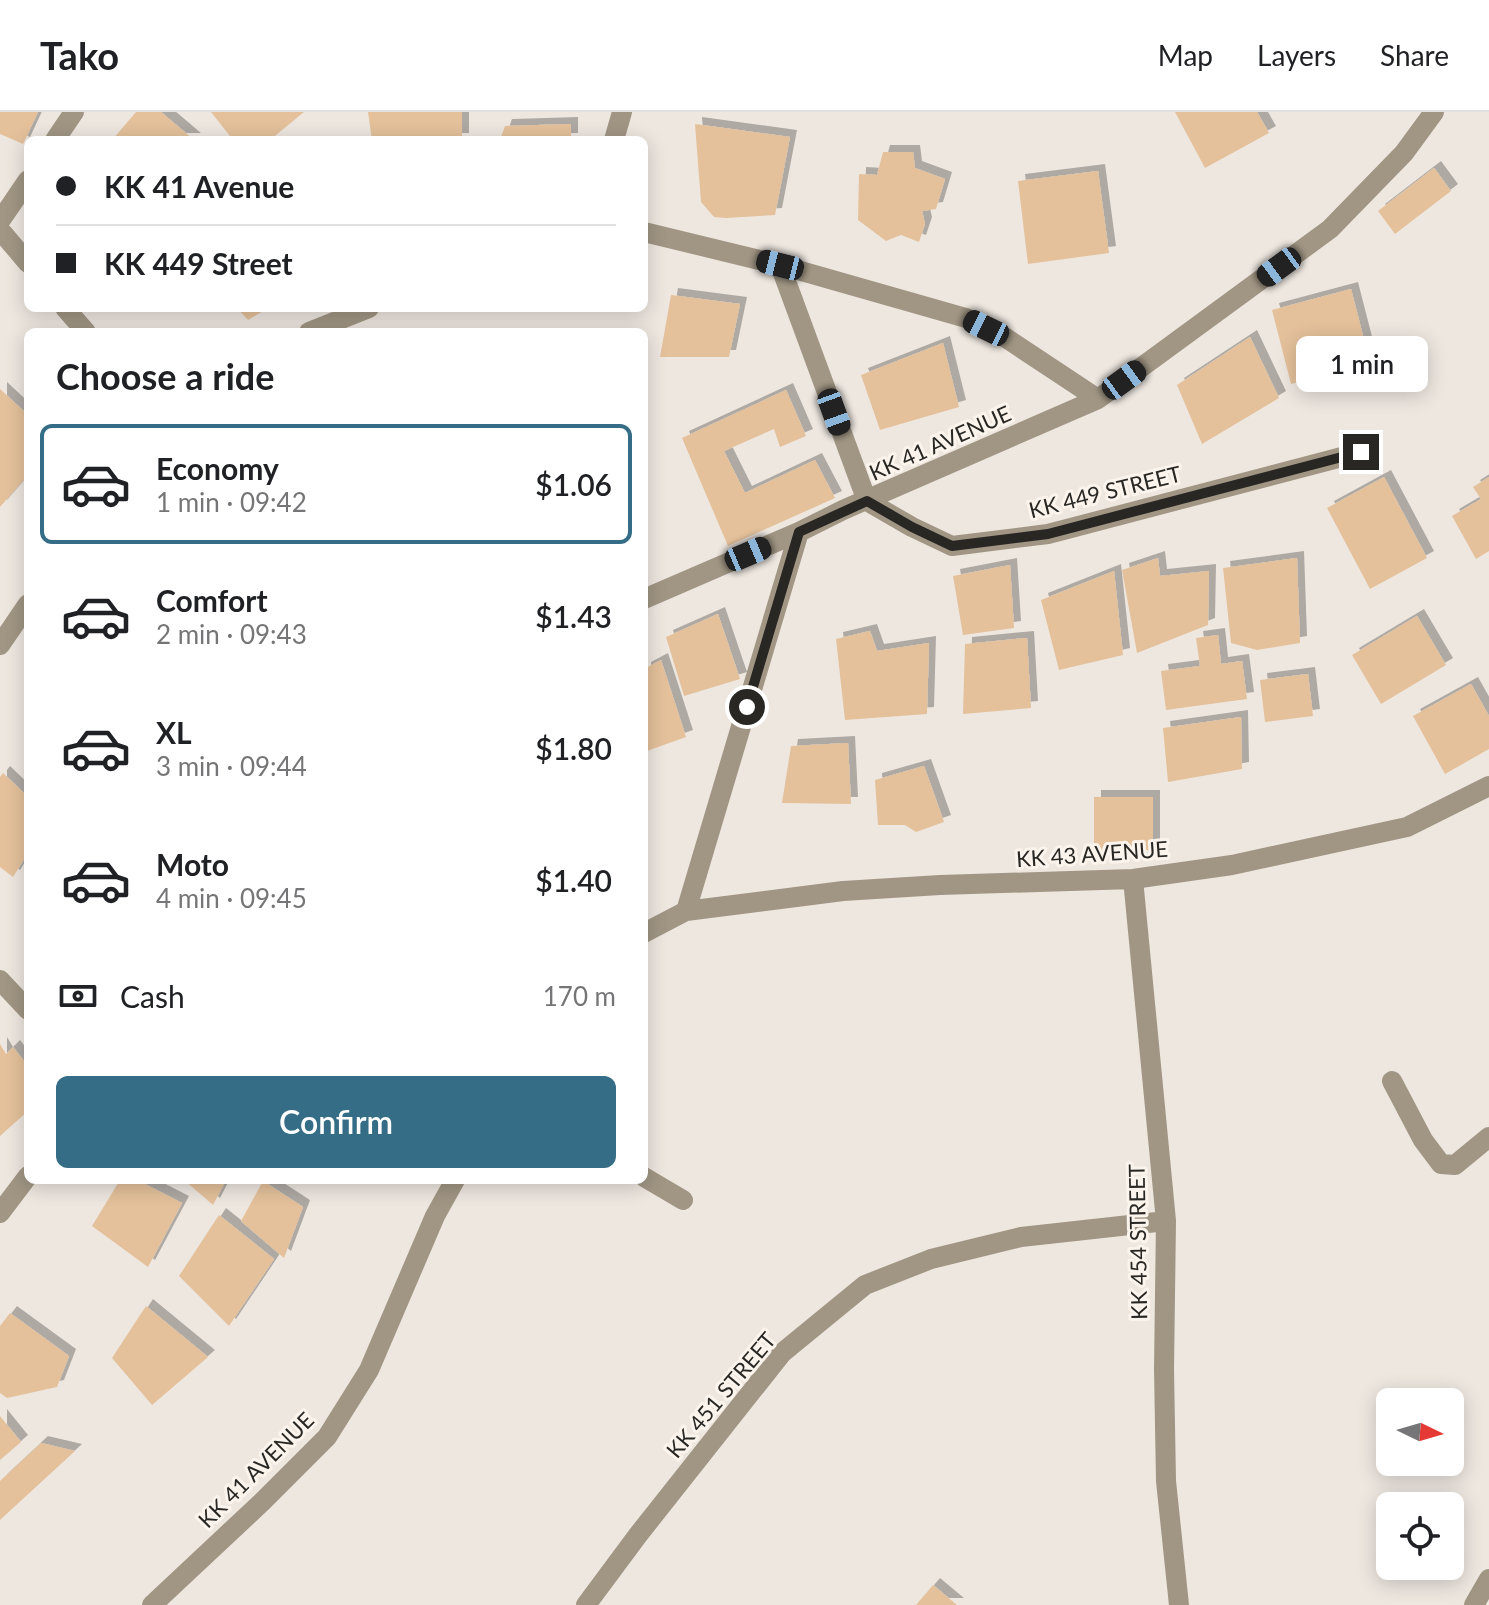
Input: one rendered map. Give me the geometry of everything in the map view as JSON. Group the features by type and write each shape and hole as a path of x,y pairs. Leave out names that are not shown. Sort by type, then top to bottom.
{"street":[{"path":"58,136 74,112"},
{"path":"615,136 622,112"},
{"name":"KK 41 AVENUE","path":"648,597 1098,399 1330,229 1404,153 1434,112"},
{"path":"0,221 24,186"},
{"path":"0,230 24,258"},
{"path":"648,233 780,265 966,318 1006,338 1098,399"},
{"path":"780,265 867,501"},
{"path":"68,312 82,328"},
{"path":"319,328 359,312"},
{"name":"KK 449 STREET","path":"867,501 952,546 1048,534 1361,452"},
{"path":"648,931 686,911 799,532"},
{"path":"0,645 24,610"},
{"name":"KK 43 AVENUE","path":"686,911 843,891 1133,879 1232,865 1407,827 1489,786"},
{"name":"KK 454 STREET","path":"1133,879 1166,1221 1166,1481 1179,1605"},
{"path":"0,980 24,1006"},
{"path":"1392,1081 1423,1140 1441,1164 1455,1165 1489,1137"},
{"path":"648,1179 683,1200"},
{"path":"0,1213 24,1181"},
{"name":"KK 41 AVENUE","path":"152,1605 327,1437 369,1370 435,1216 453,1184"},
{"name":"KK 451 STREET","path":"586,1605 782,1353 865,1285 931,1259 1021,1237 1166,1221"},
{"path":"1474,1605 1489,1579"}],"building":[{"path":"0,112 38,112 24,136 23,144 0,134"},
{"path":"136,112 161,112 189,136 115,136"},
{"path":"211,112 304,112 275,136 230,136"},
{"path":"368,112 462,112 462,136 371,136"},
{"path":"1175,112 1257,112 1269,133 1205,168"},
{"path":"571,124 571,136 501,136 505,126"},
{"path":"695,124 790,137 775,215 714,217 701,202"},
{"path":"883,152 913,152 915,168 945,179 936,209 922,211 925,224 919,242 901,235 886,241 858,220 859,174 877,175"},
{"path":"1434,168 1451,191 1395,234 1378,211"},
{"path":"1098,171 1109,253 1028,264 1018,181"},
{"path":"1351,289 1370,363 1291,384 1272,310"},
{"path":"671,295 740,304 729,357 660,357"},
{"path":"241,312 261,312 248,320"},
{"path":"1250,337 1279,398 1202,444 1177,385"},
{"path":"943,343 959,407 880,430 861,375"},
{"path":"0,389 24,411 24,480 0,507"},
{"path":"786,390 806,436 780,447 774,429 724,451 745,493 815,460 835,498 728,546 682,438"},
{"path":"1384,477 1427,558 1370,589 1327,508"},
{"path":"1489,477 1489,551 1476,559 1452,516 1481,499 1473,487"},
{"path":"1158,558 1160,576 1209,571 1208,625 1137,653 1122,570"},
{"path":"1297,558 1300,643 1257,650 1231,643 1223,568"},
{"path":"1010,565 1014,628 963,635 953,576"},
{"path":"1114,571 1123,655 1059,670 1041,600"},
{"path":"718,614 740,679 684,696 666,637"},
{"path":"1417,616 1446,665 1381,704 1352,655"},
{"path":"870,631 877,651 929,643 927,714 845,720 836,639"},
{"path":"1218,635 1221,664 1242,661 1247,699 1166,710 1161,671 1200,666 1196,638"},
{"path":"1027,638 1031,708 963,714 965,644"},
{"path":"661,660 686,737 648,751 648,667"},
{"path":"1308,674 1313,716 1265,722 1260,680"},
{"path":"1471,684 1489,716 1489,749 1445,774 1413,716"},
{"path":"1241,717 1242,769 1168,782 1163,728"},
{"path":"848,743 851,804 782,803 791,746"},
{"path":"924,766 944,822 916,832 905,825 878,825 875,780"},
{"path":"3,773 24,793 24,859 13,877 0,867 0,777"},
{"path":"1094,797 1153,797 1153,850 1094,850"},
{"path":"0,1044 6,1054 13,1047 24,1061 24,1115 0,1136"},
{"path":"118,1184 145,1184 182,1203 148,1267 92,1226"},
{"path":"189,1184 224,1184 213,1205"},
{"path":"261,1184 268,1184 303,1207 284,1258 241,1221"},
{"path":"219,1215 274,1259 229,1326 179,1276"},
{"path":"146,1306 208,1357 152,1405 112,1358"},
{"path":"10,1313 69,1356 57,1387 7,1398 0,1393 0,1326"},
{"path":"0,1416 21,1442 0,1460"},
{"path":"41,1443 75,1451 0,1520 0,1481"},
{"path":"933,1585 957,1605 916,1605"}],"route":[{"path":"747,707 799,532 843,510 867,501 952,546 1048,534 1361,452"}]}
